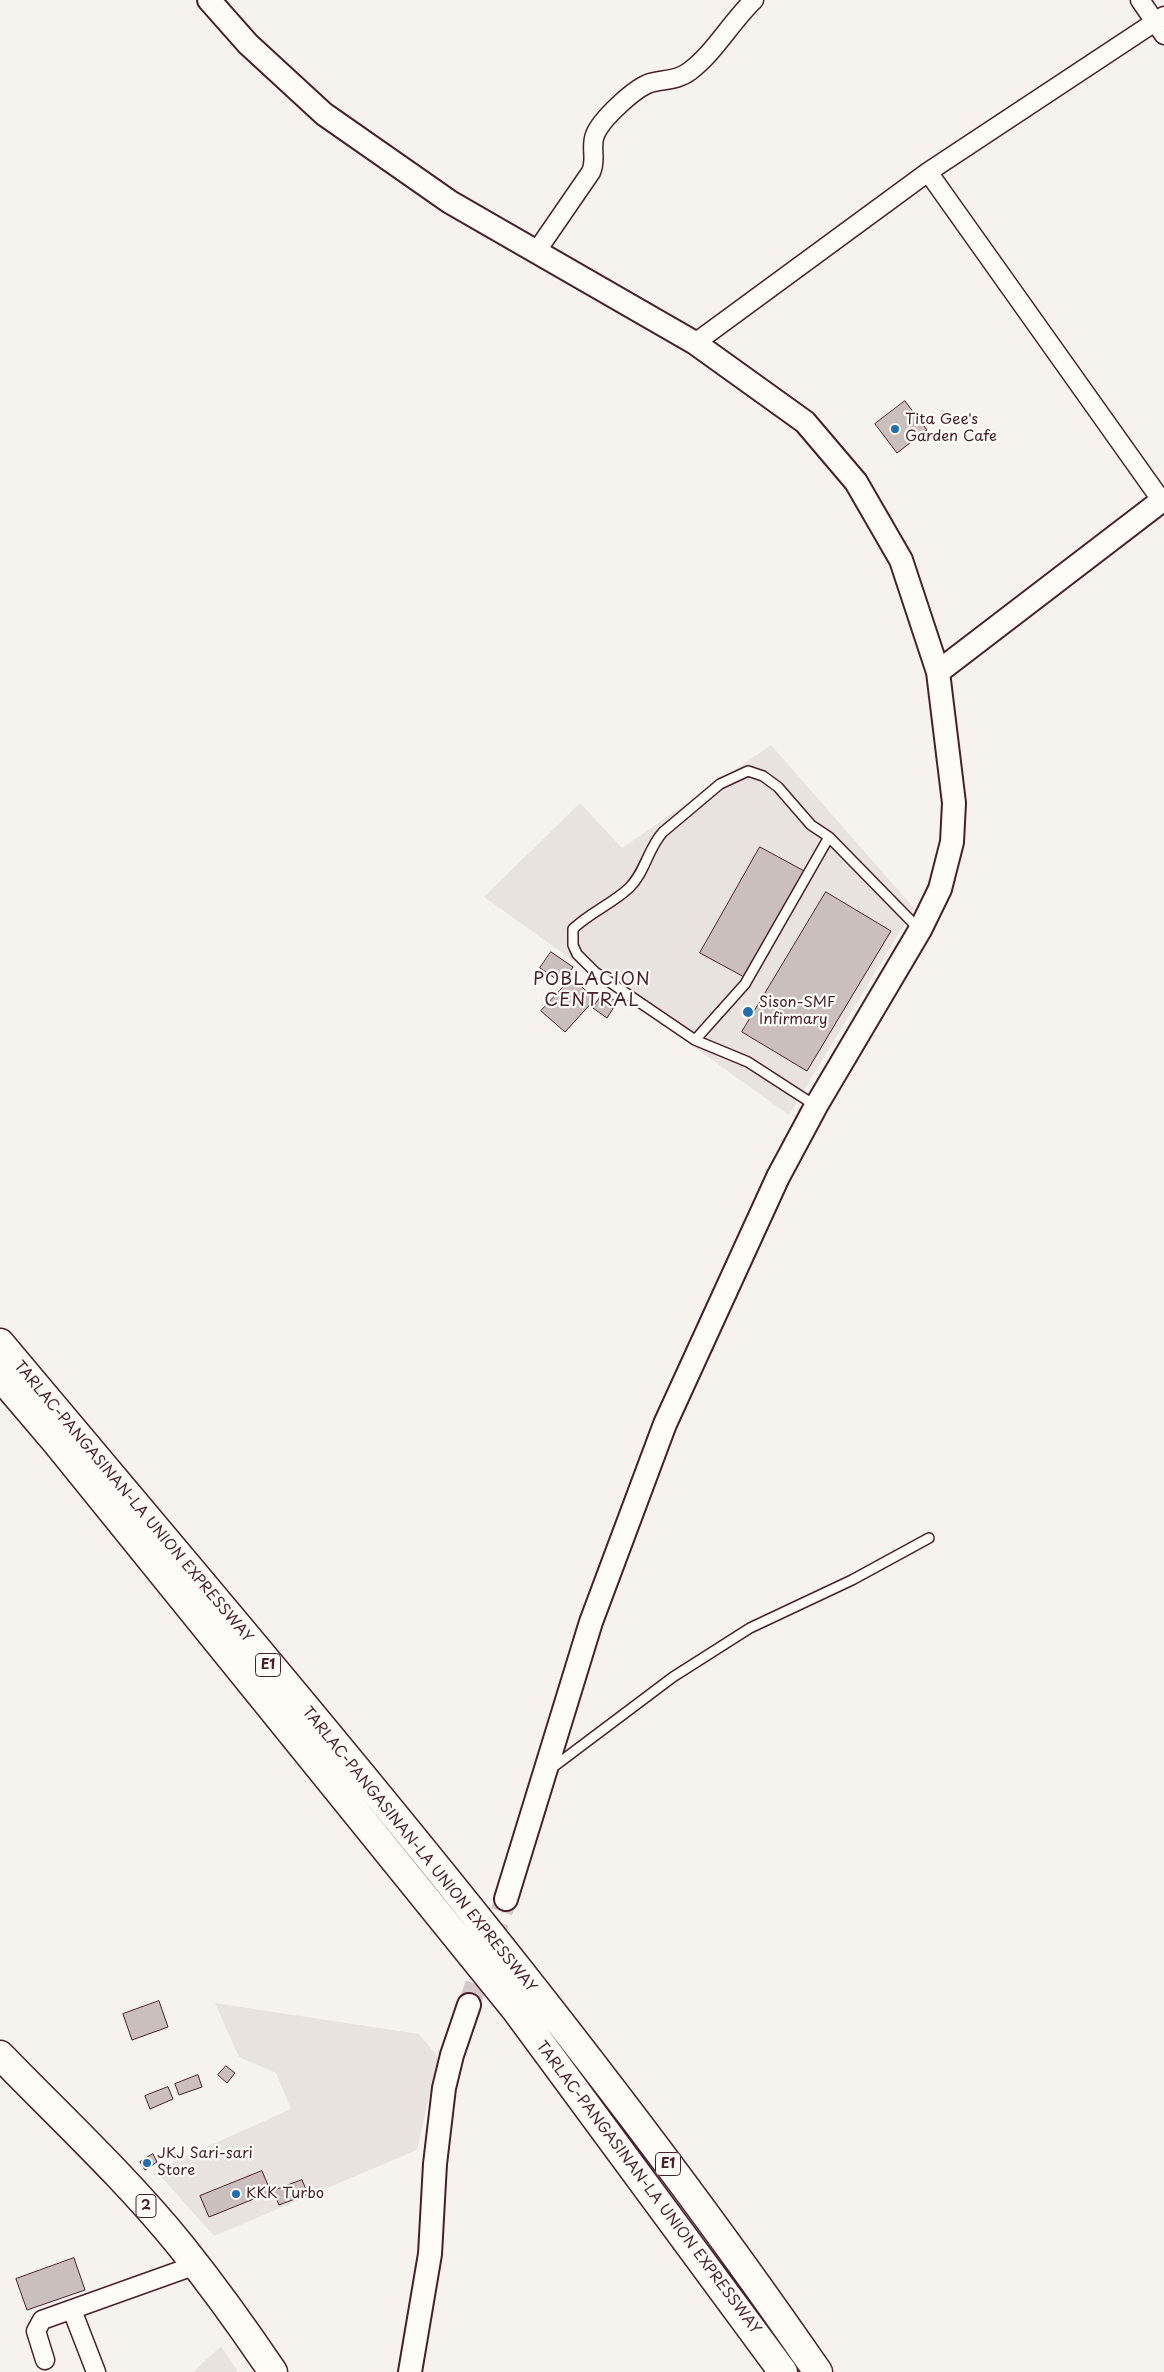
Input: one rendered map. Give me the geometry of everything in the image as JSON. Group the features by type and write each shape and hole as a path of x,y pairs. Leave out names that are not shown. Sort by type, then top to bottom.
{"highway":[{"name":"TARLAC-PANGASINAN-LA UNION EXPRESSWAY","path":"0,1343 464,1900 656,2148 818,2372"},
{"name":"TARLAC-PANGASINAN-LA UNION EXPRESSWAY","path":"0,1376 57,1443 516,2010 783,2372"},
{"name":"2","path":"0,2055 146,2206 196,2265 272,2372"},
{"path":"798,2343 832,2372"},
{"path":"766,2347 778,2372"}],"street":[{"path":"209,0 248,44 324,114 450,202 695,343 806,422 856,482 901,560 938,672 954,804 952,842 940,889 920,930 816,1106 778,1177 665,1424 591,1622 506,1899"},
{"path":"536,252 591,172 596,159 595,135 604,121 640,88 650,83 672,80 690,71 754,0"},
{"path":"695,343 928,172 1161,24 1140,0"},
{"path":"928,172 1163,501 938,672"},
{"path":"410,2372 430,2254 435,2164 444,2088 452,2055 469,2005"},
{"path":"45,2360 36,2331 38,2324 42,2320 196,2265"},
{"path":"72,2310 96,2372"}],"lane":[{"path":"816,1106 748,1062 695,1040 595,972 577,954 573,945 573,929 581,921 630,887 637,878 652,847 663,832 720,784 748,771 763,776 778,787 811,825 829,837 920,930"},
{"path":"695,1040 745,984 829,837"},
{"path":"543,1774 673,1677 750,1628 852,1580 929,1538"}],"shaded area":[{"name":"Sison-SMF Infirmary","path":"771,745 914,908 789,1115 484,897 580,803 622,848"},
{"path":"215,2003 419,2034 438,2057 417,2150 214,2236 155,2170 291,2109 276,2073 239,2057"},
{"path":"221,2346 238,2372 193,2372"}],"building":[{"path":"905,401 927,430 897,453 875,424"},
{"path":"760,847 806,872 746,978 700,953"},
{"path":"826,892 891,931 807,1071 742,1032"},
{"path":"551,952 573,967 562,983 540,968"},
{"path":"572,978 595,999 565,1032 541,1011"},
{"path":"603,993 617,1002 607,1018 593,1008"},
{"path":"159,2001 168,2027 132,2040 123,2014"},
{"path":"226,2066 235,2073 227,2083 218,2075"},
{"path":"198,2075 202,2087 179,2095 175,2084"},
{"path":"168,2087 173,2099 150,2109 145,2096"},
{"path":"153,2154 157,2162 145,2170 140,2162"},
{"name":"KKK Turbo","path":"262,2171 271,2192 209,2217 200,2196"},
{"path":"302,2180 308,2194 279,2205 273,2191"},
{"path":"74,2258 85,2290 27,2310 16,2279"}],"tunnel":[{"path":"469,2005 506,1899"}],"place":[{"name":"Tita Gee's Garden Cafe","path":"895,429"},
{"name":"Sison-SMF Infirmary","path":"748,1012"},
{"name":"JKJ Sari-sari Store","path":"147,2163"},
{"name":"KKK Turbo","path":"236,2194"}],"district":[{"name":"POBLACION CENTRAL","path":"592,990"}]}
